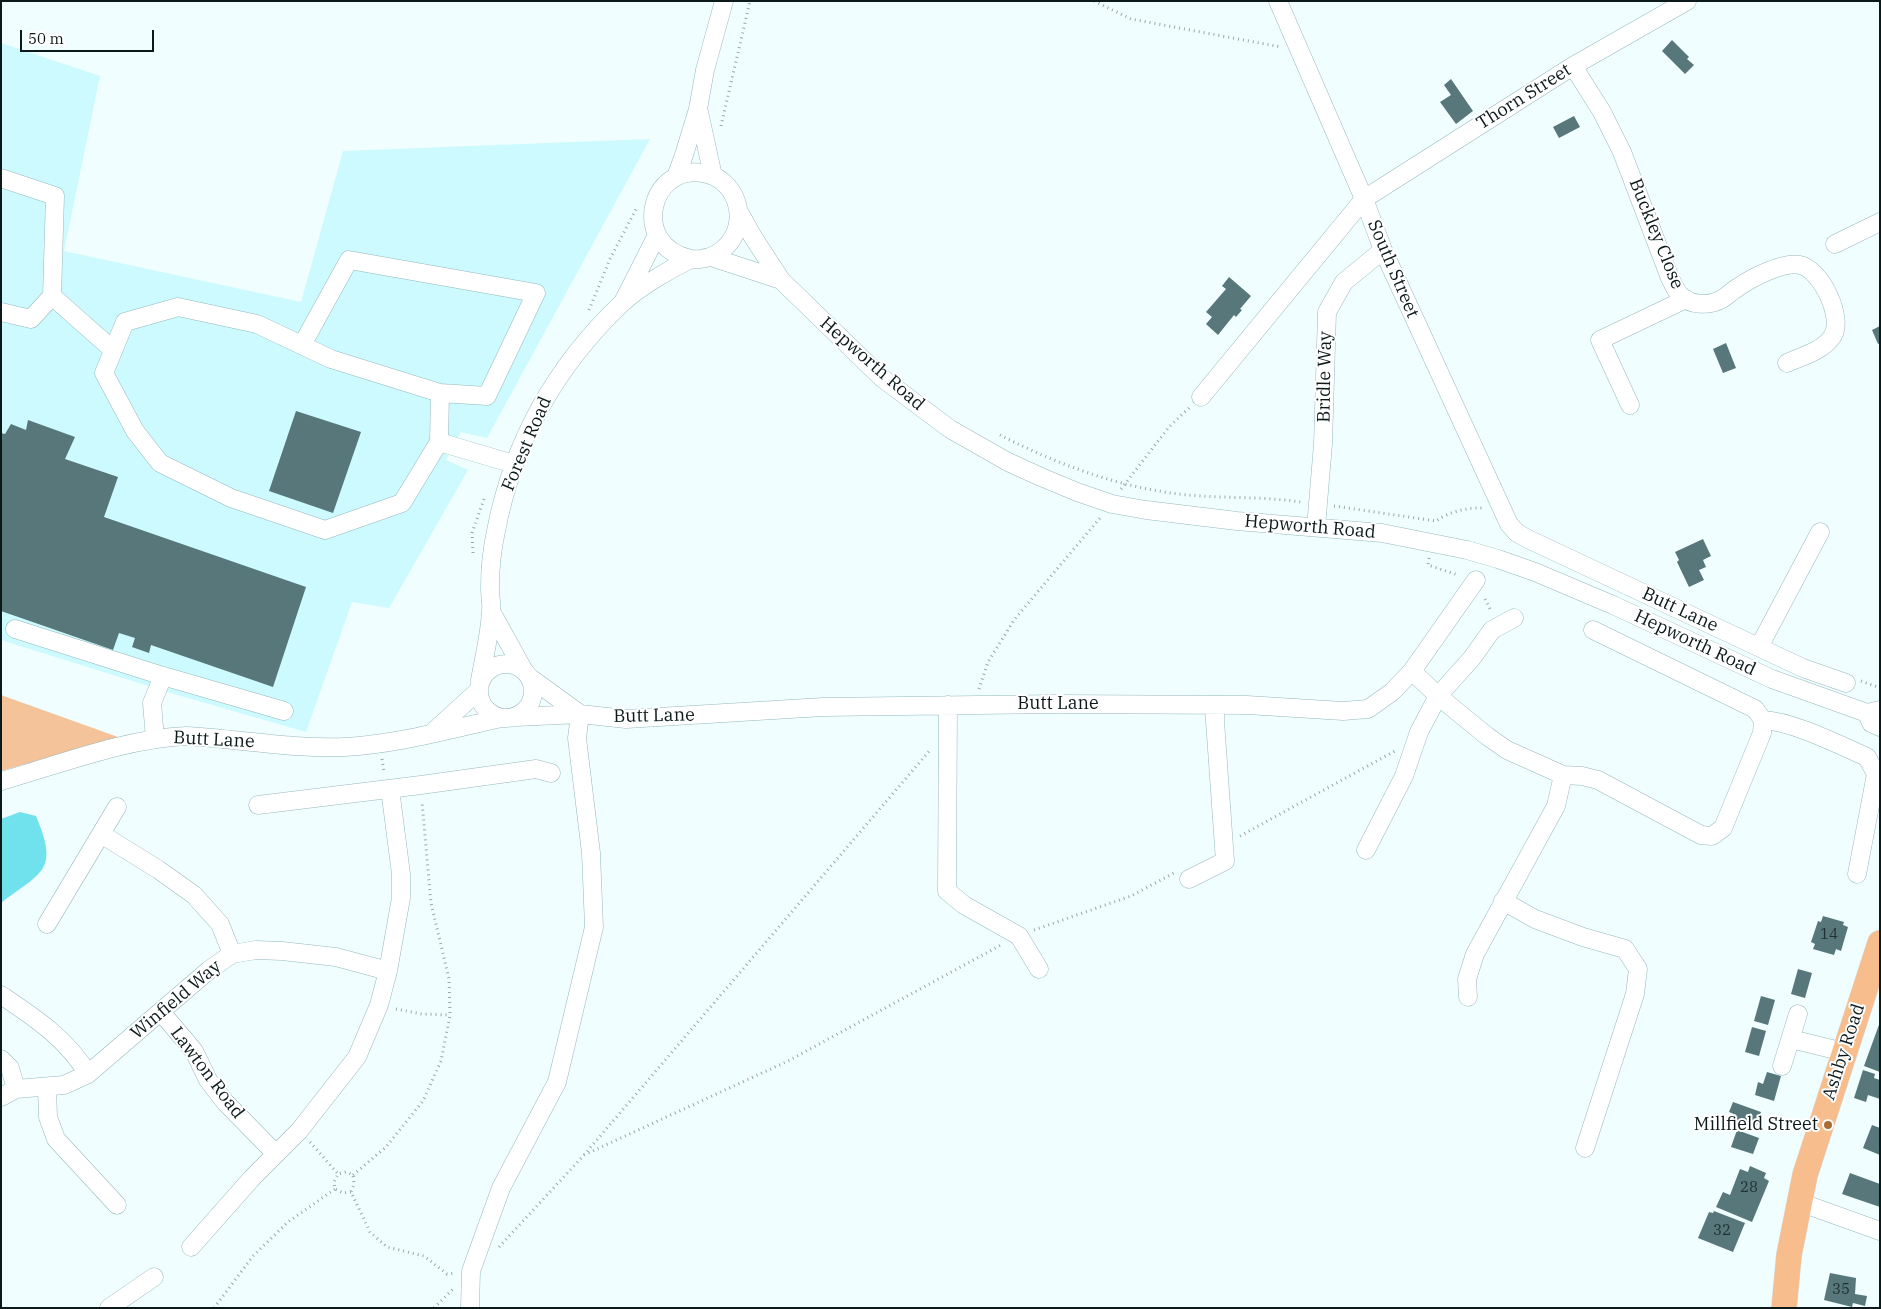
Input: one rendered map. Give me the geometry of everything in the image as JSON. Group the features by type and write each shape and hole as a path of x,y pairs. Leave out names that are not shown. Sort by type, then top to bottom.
{"highway":[{"name":"Ashby Road","path":"1784,1308 1789,1255 1810,1158 1880,943"}],"street":[{"path":"676,177 698,109 705,70 724,1"},
{"name":"South Street","path":"1278,1 1364,199 1383,250 1509,524 1517,532"},
{"name":"Thorn Street","path":"1201,397 1364,199 1573,66 1687,1"},
{"name":"Buckley Close","path":"1573,66 1602,112 1622,152 1670,278 1680,295 1691,302 1705,304 1721,300 1738,287 1770,270 1790,264 1801,265 1812,270 1821,280 1833,308 1837,324 1834,335 1824,347 1787,363"},
{"path":"698,109 713,176"},
{"path":"694,173 713,176 731,190 736,201 739,223 735,234 729,244 711,257 691,259 681,257 671,252 657,235 653,223 653,209 657,196 665,185 676,177 694,173"},
{"path":"1,178 56,196 52,296 31,319 1,312"},
{"name":"Hepworth Road","path":"739,212 781,280 882,378 950,429 1008,462 1042,477 1112,504 1176,515 1382,533 1467,550 1535,572 1613,605 1772,679 1873,712"},
{"path":"1835,244 1880,222"},
{"name":"Forest Road","path":"623,303 657,235"},
{"name":"Bridle Way","path":"1316,527 1323,444 1327,312 1344,282 1383,250"},
{"name":"Hepworth Road","path":"711,257 781,280"},
{"name":"Forest Road","path":"479,686 492,611 490,587 496,532 514,464 542,403 595,331 623,303 651,282 691,259"},
{"path":"302,346 350,260 536,293 487,396 440,393 331,359 302,346 257,324 178,307 125,322 104,373 135,431 160,462 231,498 325,530 402,503 439,442 440,393"},
{"path":"52,296 113,350"},
{"path":"1630,405 1600,340 1686,299"},
{"path":"439,442 514,464"},
{"name":"Butt Lane","path":"1517,532 1803,668 1853,682"},
{"path":"1759,647 1820,532"},
{"name":"Butt Lane","path":"1,781 130,744 155,739 186,736 291,745 344,747 399,742 431,733 509,718 580,714 626,719 823,707 1056,704 1247,705 1343,711 1368,709 1392,692 1412,671 1476,580"},
{"name":"Forest Road","path":"492,611 526,673"},
{"path":"1366,850 1404,776 1419,732 1438,696 1472,658 1492,630 1514,618"},
{"path":"15,629 163,676 284,711"},
{"path":"1412,671 1438,696 1507,750 1564,775 1582,776 1598,780 1701,835 1712,836 1723,828 1731,812 1762,733 1763,720 1755,709 1742,702 1593,630"},
{"path":"504,663 514,665 526,673 533,688 532,700 526,710 509,718 493,715 485,709 480,701 479,686 486,672 494,666 504,663"},
{"name":"Butt Lane","path":"526,673 580,714"},
{"path":"155,739 152,703 163,676"},
{"name":"Butt Lane","path":"431,733 479,686"},
{"path":"948,705 948,891 964,905 1019,936 1040,969"},
{"path":"1185,874 1225,861 1215,721 1216,705"},
{"path":"1873,712 1871,723 1880,727"},
{"path":"470,1308 471,1271 501,1188 557,1082 594,927 591,853 577,738 580,714"},
{"path":"1763,720 1775,720 1867,757 1876,774 1857,874"},
{"path":"258,805 536,769 551,773"},
{"path":"1468,997 1467,979 1475,954 1556,806 1564,775"},
{"path":"191,1247 252,1178 299,1131 357,1057 379,1005 388,971 400,898 400,874 390,789"},
{"path":"47,924 117,807"},
{"path":"100,834 194,894 220,924 232,954"},
{"path":"1503,901 1543,922 1582,937 1625,949 1638,969 1635,994 1585,1148"},
{"name":"Winfield Way","path":"9,1093 64,1085 77,1081 88,1074 209,970 232,954 256,950 300,953 336,957 388,971"},
{"path":"1,994 48,1026 72,1050 88,1074"},
{"name":"Lawton Road","path":"161,1012 194,1051 208,1080 225,1102 275,1154"},
{"path":"1782,1066 1798,1014"},
{"path":"1791,1039 1844,1052"},
{"path":"1,1059 10,1068 9,1093"},
{"path":"47,1087 48,1117 56,1139 117,1205"},
{"path":"1799,1202 1880,1231"},
{"path":"109,1308 154,1277"}],"path":[{"path":"720,130 750,1"},
{"path":"1094,1 1131,19 1301,51"},
{"path":"588,311 610,259 636,208"},
{"path":"978,694 988,662 1014,620 1112,504 1125,483 1169,427 1201,397"},
{"path":"996,434 1076,468 1160,492 1290,500"},
{"path":"474,562 472,533 485,494"},
{"path":"1346,508 1436,522 1444,515 1453,512 1479,507 1488,508"},
{"path":"1428,565 1476,580 1492,613"},
{"path":"1853,682 1880,688"},
{"path":"434,1308 471,1271 488,1259 584,1155 947,729"},
{"path":"1223,845 1398,749"},
{"path":"353,1176 386,1147 423,1101 441,1061 450,1015 449,979 431,903 421,785"},
{"path":"584,1155 788,1061 1019,936 1131,896 1185,874"},
{"path":"379,1005 422,1014 450,1015"},
{"path":"299,1131 338,1174"},
{"path":"335,1189 334,1182 338,1174 346,1172 353,1176"},
{"path":"353,1176 354,1184 351,1192 370,1232 387,1247 424,1256 447,1274 471,1271"},
{"path":"335,1189 351,1192"},
{"path":"214,1308 253,1256 281,1228 335,1189"}],"shaded area":[{"path":"1,43 100,76 64,251 301,302 343,151 650,139 487,438 461,432 446,460 468,470 389,608 352,602 306,732 174,694 1,640"},
{"path":"1,695 118,737 1,771"}],"water":[{"path":"20,812 36,816 43,834 46,859 43,868 37,876 1,903 1,819"}],"building":[{"path":"1672,40 1689,57 1687,59 1694,65 1685,74 1662,51"},
{"path":"1451,79 1473,111 1456,124 1440,102 1451,95 1444,85"},
{"path":"1574,116 1580,127 1559,138 1553,127"},
{"path":"1229,277 1251,296 1240,309 1242,310 1236,317 1234,315 1218,335 1206,324 1212,317 1206,312 1226,289 1222,286"},
{"path":"1880,326 1880,343 1878,344 1872,330"},
{"path":"1726,343 1736,368 1723,373 1713,349"},
{"path":"296,411 361,432 333,513 269,491"},
{"path":"28,420 75,437 65,459 118,477 104,517 306,587 273,687 151,645 149,653 132,647 135,638 119,633 113,650 1,611 1,433 5,434 11,424 26,430"},
{"path":"1703,539 1711,556 1703,560 1706,567 1699,570 1704,580 1689,587 1677,562 1679,560 1675,552"},
{"path":"1823,916 1844,922 1843,925 1848,927 1841,951 1836,949 1834,955 1813,949 1815,944 1811,942 1818,921 1821,922"},
{"path":"1798,969 1812,973 1805,998 1791,994"},
{"path":"1761,996 1775,1000 1768,1025 1754,1021"},
{"path":"1880,1022 1880,1072 1864,1066"},
{"path":"1752,1027 1766,1031 1759,1056 1745,1052"},
{"path":"1863,1070 1875,1074 1874,1078 1880,1080 1880,1099 1868,1095 1866,1102 1854,1098"},
{"path":"1767,1072 1781,1076 1774,1101 1755,1095 1758,1082 1763,1084"},
{"path":"1733,1102 1761,1112 1756,1128 1734,1120 1736,1115 1729,1112"},
{"path":"1872,1125 1880,1128 1880,1155 1863,1148"},
{"path":"1737,1130 1759,1138 1753,1154 1731,1147"},
{"path":"1750,1166 1766,1173 1764,1178 1769,1181 1752,1222 1716,1207 1723,1192 1730,1195 1740,1169 1748,1172"},
{"path":"1850,1173 1880,1184 1880,1207 1842,1194"},
{"path":"1714,1211 1745,1223 1733,1252 1698,1238 1709,1212 1713,1213"},
{"path":"1830,1273 1856,1278 1855,1294 1867,1296 1865,1306 1853,1303 1852,1307 1824,1300"}],"place":[{"name":"Millfield Street","path":"1828,1125"}]}
